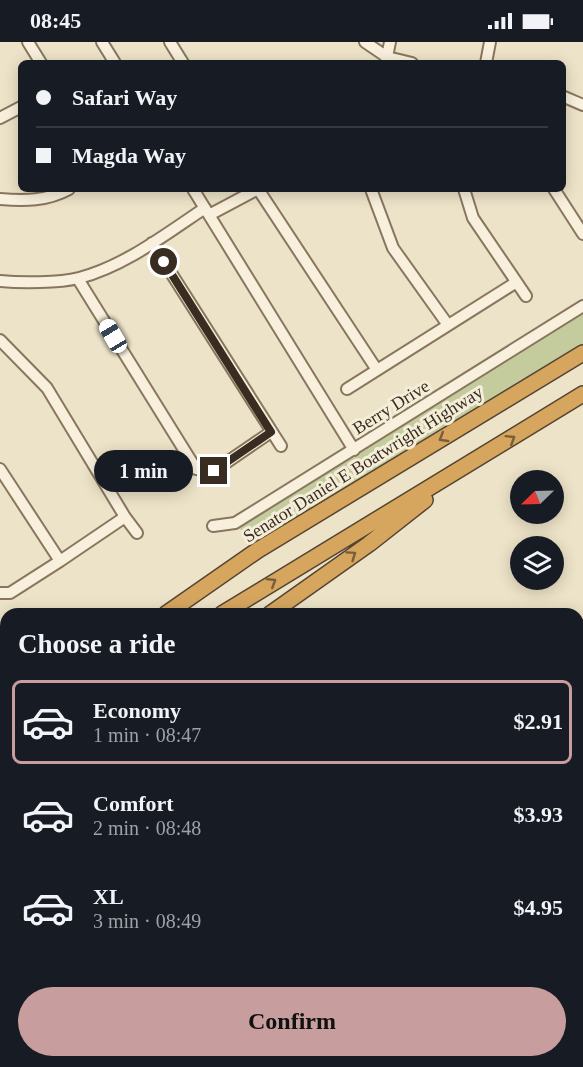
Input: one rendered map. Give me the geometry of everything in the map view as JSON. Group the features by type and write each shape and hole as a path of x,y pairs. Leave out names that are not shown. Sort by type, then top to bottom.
{"highway":[{"name":"Senator Daniel E Boatwright Highway","path":"175,608 258,550 583,353"},
{"path":"231,608 583,394"},
{"path":"278,608 369,544 479,459"}],"street":[{"path":"28,42 39,60"},
{"path":"102,42 113,60"},
{"path":"170,42 181,60"},
{"path":"365,42 386,60 390,42"},
{"path":"487,60 490,42"},
{"path":"566,98 583,105"},
{"path":"0,118 18,109"},
{"path":"0,199 23,200 53,197 63,192"},
{"path":"195,192 354,450"},
{"path":"0,281 21,283 78,279 114,264 207,211 251,192"},
{"path":"260,192 377,370"},
{"path":"372,192 393,248 448,326"},
{"path":"465,192 473,218 526,296"},
{"path":"556,192 583,234"},
{"path":"152,243 281,446"},
{"path":"78,279 195,469 214,471 271,432"},
{"path":"347,389 515,283"},
{"name":"Berry Drive","path":"213,526 235,523 583,306"},
{"path":"0,340 47,388 136,533"},
{"path":"0,469 60,561"},
{"path":"0,593 10,593 125,517"}],"green space":[{"path":"583,306 583,353 258,550 235,523"}],"route":[{"path":"164,262 271,432 214,471"}]}
